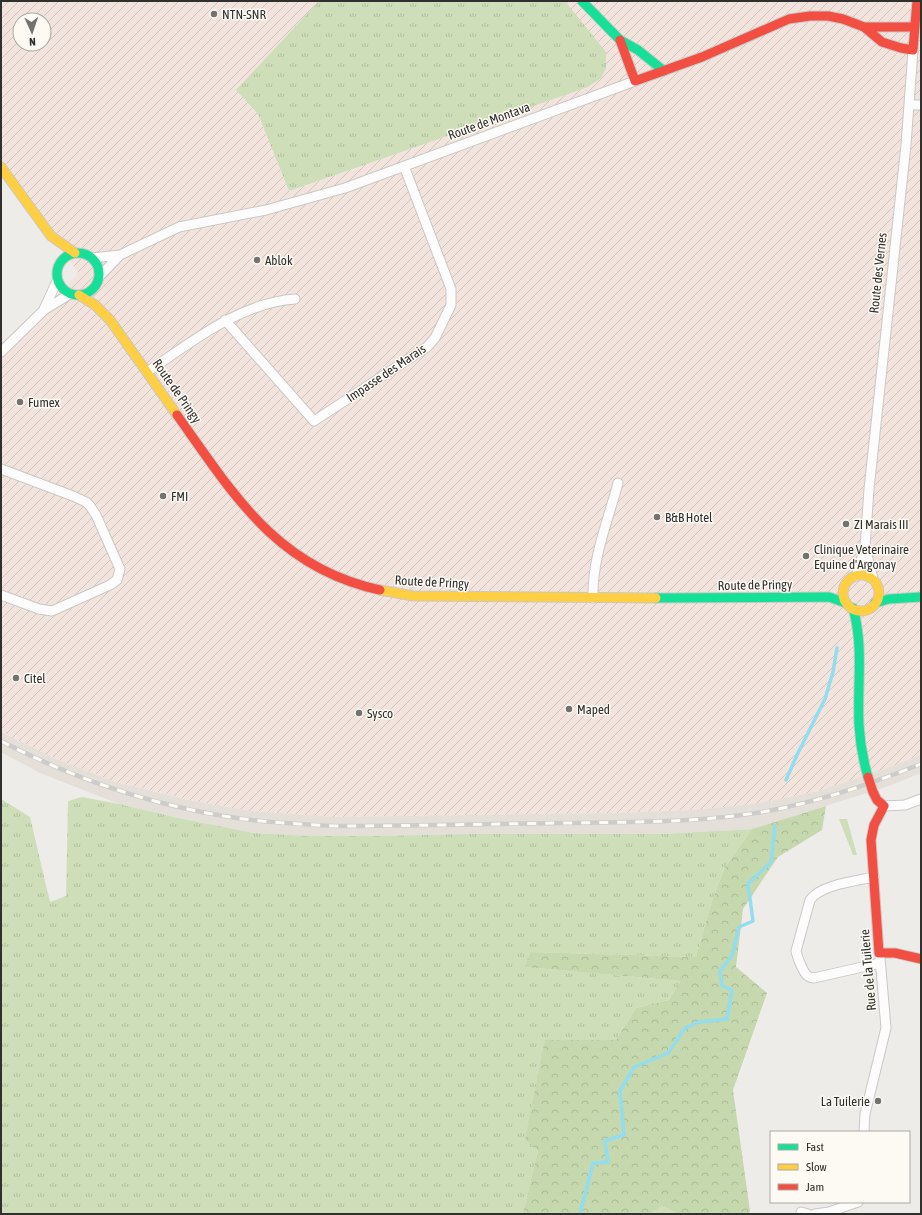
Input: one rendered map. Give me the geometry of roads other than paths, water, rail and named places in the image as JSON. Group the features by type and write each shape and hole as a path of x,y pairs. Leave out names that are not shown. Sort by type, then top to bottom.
{"street":[{"path":"582,1 604,26 620,40 638,50 664,71"},
{"name":"Route des Vernes","path":"856,576 865,547 868,489 909,104 917,1"},
{"name":"Route de Montava","path":"92,258 120,255 179,227 266,210 345,188 702,57 789,19 810,16 828,16 843,19 864,27 882,42 900,48 913,50"},
{"name":"Route de Montava","path":"864,27 915,27"},
{"path":"620,40 635,81"},
{"path":"909,104 921,105"},
{"name":"Impasse des Marais","path":"225,320 314,421 426,347 435,338 451,305 451,289 404,166"},
{"path":"1,167 51,236 74,253"},
{"path":"51,236 57,255 56,274 57,281 60,286 70,294 80,295 88,292 98,293 98,266 92,258 81,253 74,253 66,256 57,255"},
{"name":"Route de Montava","path":"99,277 120,255"},
{"path":"44,310 57,281"},
{"name":"Route de Pringy","path":"98,293 110,320"},
{"path":"1,352 44,310 70,294"},
{"name":"Route de Pringy","path":"80,295 95,304 110,320 221,477 249,513 268,532 310,564 334,576 362,586 414,596 706,599 829,597 849,605"},
{"path":"147,372 225,320 260,306 285,299 295,299"},
{"path":"1,469 86,502 96,515 120,569 117,580 110,585 52,611 39,609 1,595"},
{"path":"593,598 592,580 618,483"},
{"name":"Route des Vernes","path":"865,547 875,583"},
{"path":"860,645 856,622 843,594 848,580 856,576 865,575 875,583 899,592 921,590"},
{"path":"875,583 879,594 864,623 860,645 859,725 863,758 873,792 877,800 884,806 905,805 921,799"},
{"path":"829,597 845,585"},
{"path":"849,605 861,610 889,599 921,597"},
{"name":"Rue de la Tuilerie","path":"864,1131 865,1114 886,1028 879,953 872,834 884,806"},
{"path":"874,877 840,885 812,896 796,951 806,974 809,977 814,978 880,963"},
{"path":"879,953 894,953 921,959"},
{"path":"815,1214 829,1212 855,1203"}],"waterway":[{"path":"786,780 825,699 833,672 837,648"},
{"path":"580,1214 593,1163 608,1162 605,1141 624,1135 620,1091 634,1067 668,1053 685,1028 699,1022 727,1019 732,990 722,986 720,971 732,956 739,927 753,921 748,884 771,862 775,826"}],"railway":[{"path":"1,741 53,766 106,786 162,803 190,810 247,819 336,826 640,822 717,818 768,811 827,797 865,785 921,764"}],"place":[{"name":"NTN-SNR","path":"214,14"},
{"name":"Ablok","path":"257,260"},
{"name":"Fumex","path":"20,402"},
{"name":"FMI","path":"163,496"},
{"name":"B&B Hotel","path":"657,517"},
{"name":"ZI Marais III","path":"846,524"},
{"name":"Clinique Veterinaire Equine d'Argonay","path":"806,556"},
{"name":"Citel","path":"16,678"},
{"name":"Maped","path":"569,709"},
{"name":"Sysco","path":"359,713"},
{"name":"La Tuilerie","path":"878,1101"}]}
